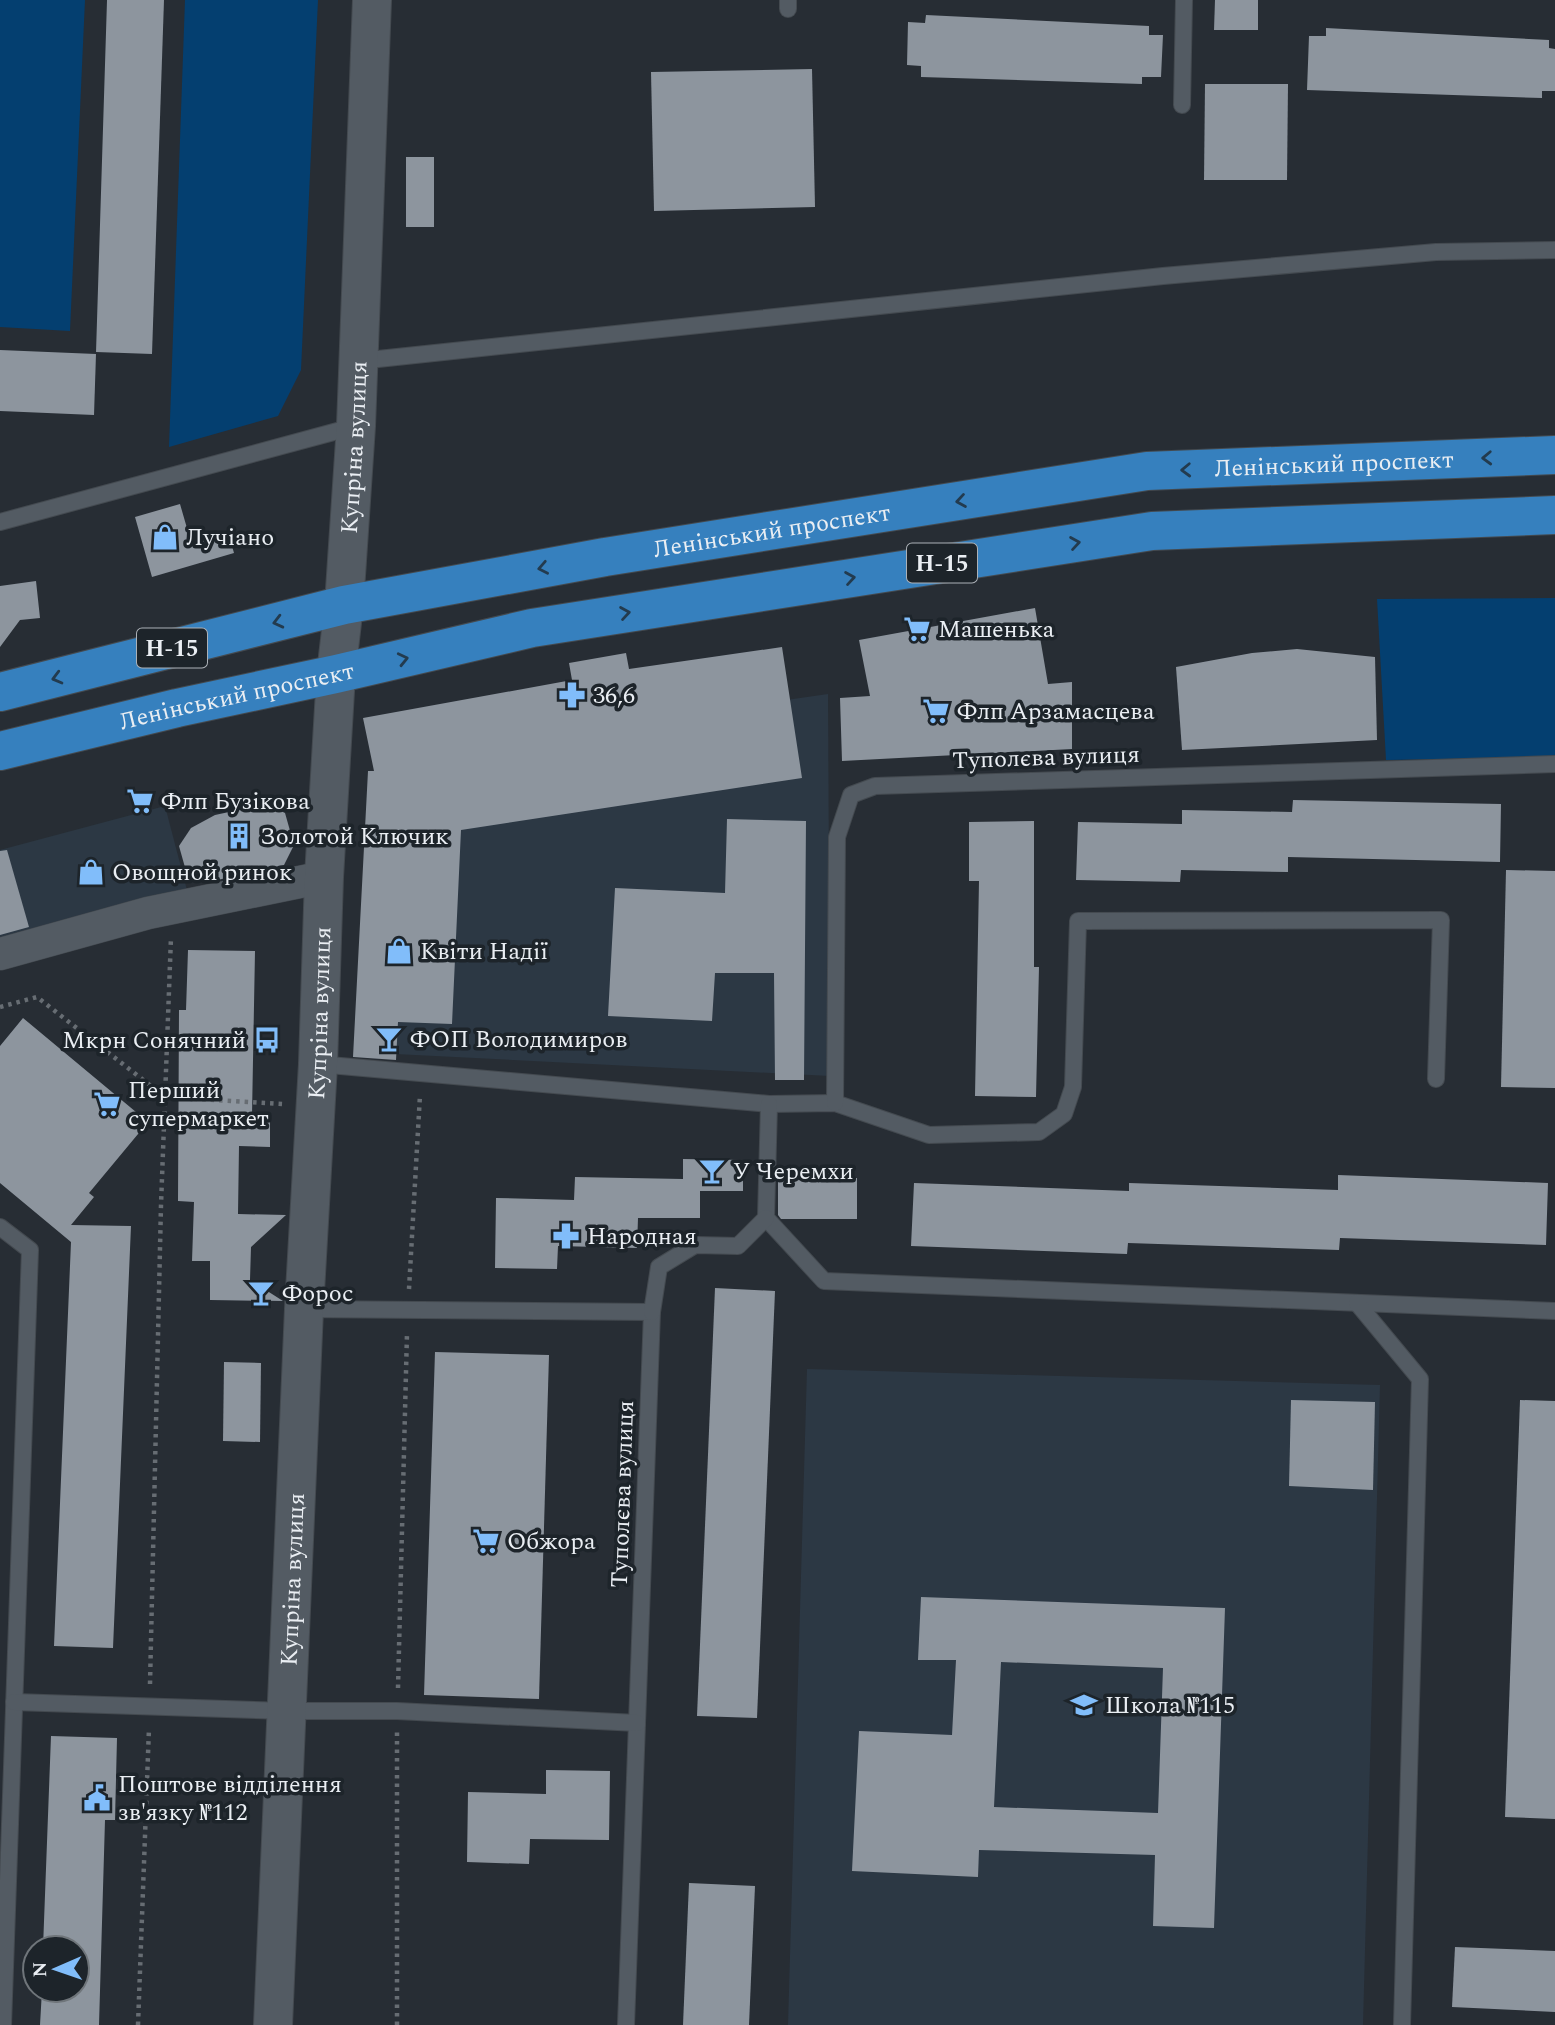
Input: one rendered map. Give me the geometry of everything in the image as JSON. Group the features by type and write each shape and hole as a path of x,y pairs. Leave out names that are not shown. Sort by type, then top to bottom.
{"main road":[{"name":"Купріна вулиця","path":"273,2025 304,1308 318,1064 324,877 336,674 344,605 356,426 372,0"},
{"name":"Ленінський проспект","path":"0,692 344,605 605,557 1147,471 1555,455"},
{"name":"Ленінський проспект","path":"0,751 532,628 1152,531 1555,516"}],"street":[{"path":"0,954 148,913 324,877"}],"lane":[{"path":"1182,105 1184,0"},
{"path":"358,361 1163,276 1436,252 1555,250"},
{"path":"0,522 356,426"},
{"name":"Туполєва вулиця","path":"835,1103 837,837 851,795 875,786 1555,764"},
{"path":"318,1064 769,1104 835,1103 929,1135 1040,1132 1064,1114 1073,1087 1078,921 1441,920 1436,1079"},
{"path":"769,1104 766,1218 824,1281 1555,1311"},
{"name":"Туполєва вулиця","path":"626,2025 652,1312 659,1267 695,1245 738,1246 766,1218"},
{"path":"0,1227 30,1250 3,2025"},
{"path":"1357,1303 1420,1379 1402,2025"},
{"path":"304,1308 652,1312"},
{"path":"15,1702 287,1711 397,1711 636,1723"}],"path":[{"path":"138,2025 150,1706 161,1205 172,908"},
{"path":"0,1007 37,997 165,1097 316,1106"},
{"path":"397,2025 397,1711 407,1309 422,1074"}],"shaded area":[{"path":"0,0 85,0 70,331 0,327"},
{"path":"185,0 318,0 301,370 278,416 169,447"},
{"path":"1555,598 1555,757 1386,760 1377,599"},
{"path":"828,694 830,1076 375,1053 390,757"},
{"name":"Овощной ринок","path":"165,806 188,894 0,944 0,850"},
{"name":"Школа №115","path":"807,1369 1380,1385 1363,2025 788,2025"}],"building":[{"path":"107,0 164,0 152,354 96,352"},
{"path":"1215,0 1258,0 1258,30 1214,30"},
{"path":"926,15 1149,26 1149,35 1163,35 1161,77 1142,77 1142,84 921,77 921,66 907,65 908,22 925,23"},
{"path":"1326,28 1549,40 1549,48 1555,49 1555,91 1542,91 1542,98 1307,90 1309,36 1326,36"},
{"path":"812,69 815,207 654,211 651,72"},
{"path":"1205,84 1288,84 1287,180 1204,180"},
{"path":"406,157 434,157 434,227 406,227"},
{"path":"0,350 96,354 94,415 0,411"},
{"name":"Лучіано","path":"180,504 191,542 228,532 234,553 152,577 135,517"},
{"path":"36,581 40,618 20,620 0,647 0,586"},
{"path":"1035,608 1048,684 1072,682 1072,749 842,761 840,698 870,696 859,640"},
{"path":"782,647 802,778 461,830 452,1024 398,1022 396,1060 353,1057 368,771 374,771 363,718 572,680 569,663 626,653 629,669"},
{"path":"1297,649 1375,657 1377,740 1182,750 1176,667 1252,653"},
{"path":"1293,800 1501,804 1500,862 1288,857 1288,872 1181,870 1180,882 1076,880 1078,822 1182,824 1182,810 1292,812"},
{"name":"Золотой Ключик","path":"266,804 285,813 294,845 284,865 213,881 204,881 186,871 179,846 191,828 215,815"},
{"path":"727,819 806,821 804,1080 775,1080 774,973 715,973 712,1021 608,1016 615,888 725,893"},
{"path":"1034,821 1034,967 1039,967 1036,1097 975,1096 979,881 969,881 969,822"},
{"path":"7,850 29,927 0,935 0,851"},
{"path":"1506,870 1555,871 1555,1088 1501,1087"},
{"path":"188,950 255,951 252,1115 270,1116 270,1147 239,1146 238,1214 286,1215 251,1247 250,1280 283,1301 210,1300 210,1261 192,1261 194,1202 178,1201 179,1010 186,1010"},
{"path":"23,1018 148,1122 89,1193 94,1197 71,1225 131,1226 113,1648 54,1646 71,1242 0,1183 0,1046"},
{"path":"683,1159 743,1160 743,1191 700,1191 700,1218 638,1218 637,1248 558,1246 557,1269 495,1268 496,1198 574,1200 575,1177 683,1179"},
{"path":"778,1170 837,1171 837,1178 857,1178 857,1219 781,1219 778,1215"},
{"path":"1338,1175 1548,1183 1546,1245 1340,1238 1339,1250 1128,1243 1127,1254 911,1246 914,1183 1129,1191 1129,1183 1338,1190"},
{"path":"715,1288 775,1291 757,1718 697,1716"},
{"name":"Обжора","path":"435,1352 549,1355 539,1699 424,1695"},
{"path":"224,1362 261,1363 260,1442 223,1441"},
{"path":"1291,1400 1375,1402 1373,1490 1289,1486"},
{"path":"1520,1400 1555,1401 1555,1819 1505,1817"},
{"path":"921,1597 1225,1608 1214,1928 1153,1926 1155,1855 979,1850 978,1877 852,1871 859,1731 952,1735 956,1660 918,1660","holes":["1001,1662 1163,1668 1158,1813 994,1807"]},
{"path":"51,1736 117,1738 115,1820 105,1820 99,2025 40,2025 41,2004 91,2004 91,1934 44,1934"},
{"path":"546,1770 610,1771 609,1840 530,1839 529,1864 467,1862 468,1792 546,1794"},
{"path":"689,1883 755,1886 749,2025 683,2025"},
{"path":"1455,1947 1555,1951 1555,2012 1452,2007"}],"place":[{"name":"Лучіано","path":"165,537"},
{"name":"Машенька","path":"917,629"},
{"name":"36,6","path":"572,695"},
{"name":"Флп Арзамасцева","path":"936,711"},
{"name":"Флп Бузікова","path":"140,801"},
{"name":"Золотой Ключик","path":"239,836"},
{"name":"Овощной ринок","path":"91,872"},
{"name":"Квіти Надії","path":"399,951"},
{"name":"ФОП Володимиров","path":"389,1039"},
{"name":"Мкрн Сонячний","path":"267,1040"},
{"name":"Перший супермаркет","path":"107,1104"},
{"name":"У Черемхи","path":"712,1171"},
{"name":"Народная","path":"566,1236"},
{"name":"Форос","path":"261,1293"},
{"name":"Обжора","path":"486,1541"},
{"name":"Школа №115","path":"1084,1705"},
{"name":"Поштове відділення зв'язку №112","path":"97,1798"}]}
